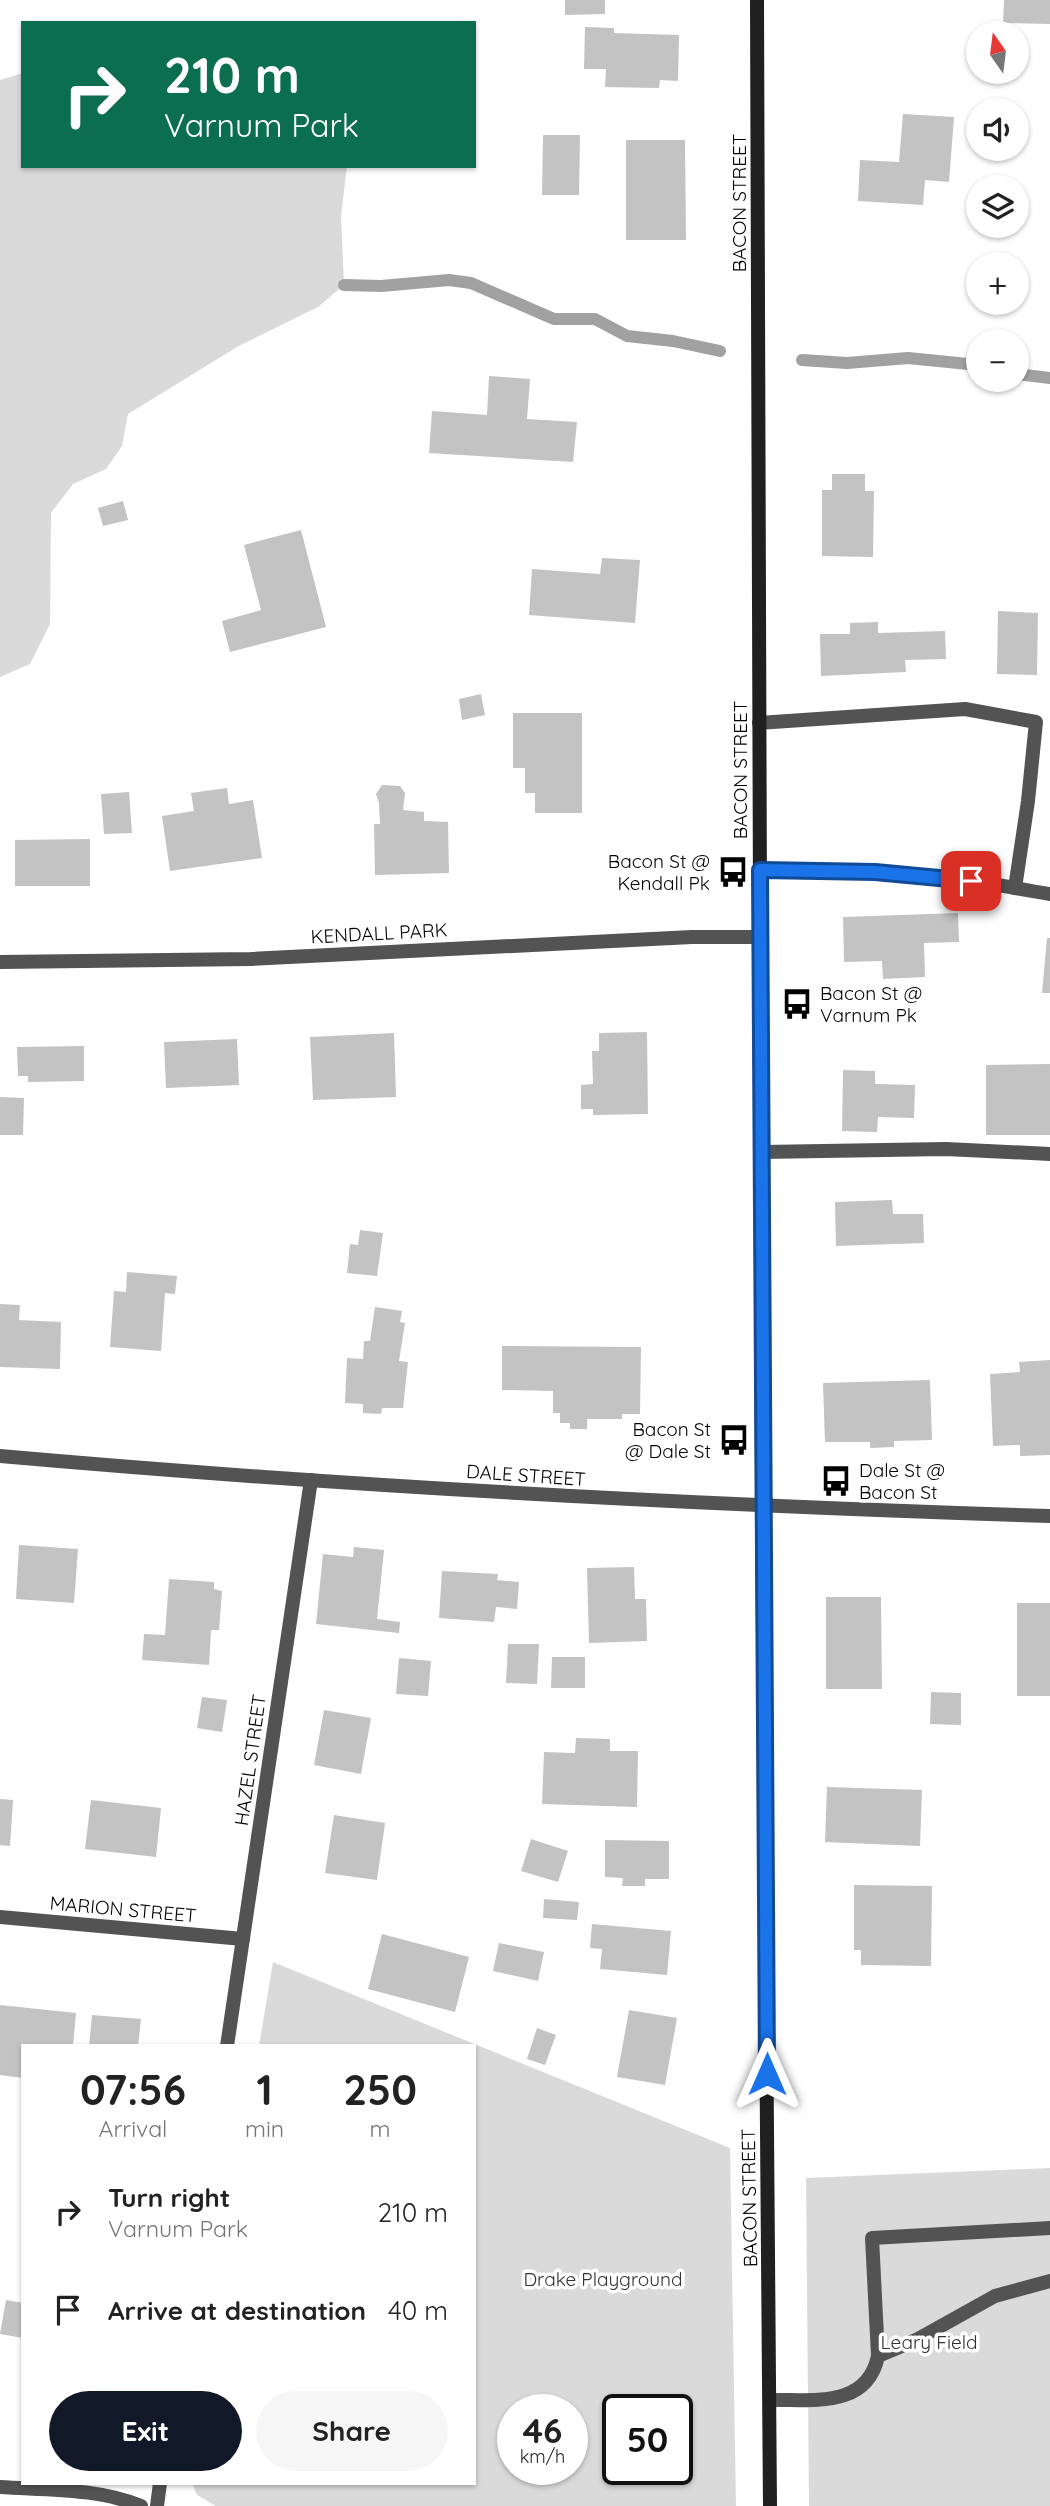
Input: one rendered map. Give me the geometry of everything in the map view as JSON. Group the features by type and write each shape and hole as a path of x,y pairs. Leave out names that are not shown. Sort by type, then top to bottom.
{"main road":[{"name":"BACON STREET","path":"757,0 762,1507 771,2506"}],"street":[{"path":"759,723 965,709 1036,722 1015,888"},
{"path":"760,870 899,873 951,878 1050,894"},
{"name":"KENDALL PARK","path":"0,962 251,959 692,937 760,937"},
{"path":"761,1152 946,1149 1050,1154"},
{"name":"DALE STREET","path":"0,1456 516,1494 762,1507 1050,1516"},
{"name":"HAZEL STREET","path":"227,2044 311,1480"},
{"name":"MARION STREET","path":"0,1917 243,1939"},
{"path":"770,2400 829,2399 858,2390 869,2380 878,2356 873,2238 1050,2228"},
{"path":"878,2356 916,2340 995,2296 1050,2281"},
{"path":"157,2506 160,2485"},
{"path":"0,2487 81,2492 117,2498 141,2506"}],"green space":[{"path":"21,74 21,168 347,168 341,216 344,285 318,307 237,347 128,414 122,446 106,469 73,484 51,513 50,624 30,664 0,677 0,80"},
{"name":"Drake Playground","path":"273,1962 474,2044 259,2044"},
{"name":"Drake Playground","path":"476,2045 730,2148 736,2506 216,2506 197,2495 193,2485 476,2485"},
{"name":"Leary Field","path":"1050,2168 1050,2506 809,2506 806,2178"}],"building":[{"path":"565,0 605,0 605,14 565,15"},
{"path":"1004,0 1050,0 1050,24 1003,21"},
{"path":"585,27 614,28 614,33 679,35 678,81 660,80 659,88 605,87 606,69 584,69"},
{"path":"903,114 954,117 949,182 925,180 923,205 858,201 860,160 899,162"},
{"path":"543,135 580,135 579,195 542,195"},
{"path":"626,140 685,140 686,240 626,240"},
{"path":"489,376 530,379 527,419 577,422 573,462 429,453 432,411 487,415"},
{"path":"832,474 865,474 865,491 874,491 873,557 822,556 822,490 832,490"},
{"path":"123,501 128,520 103,526 98,508"},
{"path":"301,530 326,627 230,652 222,621 261,610 244,545"},
{"path":"602,558 640,560 635,623 529,615 532,569 600,574"},
{"path":"998,611 1038,613 1037,675 997,674"},
{"path":"878,622 878,633 945,631 946,659 905,660 906,672 821,676 820,634 850,634 850,623"},
{"path":"481,694 485,715 462,720 459,699"},
{"path":"513,713 582,713 582,813 535,813 535,793 525,793 525,768 513,768"},
{"path":"382,785 400,786 405,793 403,810 424,812 424,821 448,822 449,873 375,875 374,824 380,824 376,794"},
{"path":"227,788 229,804 253,800 262,858 170,871 162,816 194,811 191,793"},
{"path":"129,792 132,833 104,834 101,794"},
{"path":"90,839 90,886 15,886 15,840"},
{"path":"958,913 959,942 924,943 925,977 883,979 882,961 844,962 843,917"},
{"path":"1047,938 1050,938 1050,993 1042,993"},
{"path":"647,1032 648,1114 593,1115 593,1109 581,1109 581,1085 593,1084 592,1051 599,1051 599,1033"},
{"path":"394,1033 396,1097 313,1100 310,1037"},
{"path":"237,1039 239,1085 166,1088 164,1042"},
{"path":"84,1046 84,1081 28,1082 28,1076 18,1076 17,1047"},
{"path":"1050,1064 1050,1135 986,1135 986,1065"},
{"path":"843,1070 875,1071 875,1084 915,1085 914,1118 878,1117 877,1132 842,1131"},
{"path":"0,1097 24,1098 23,1135 0,1135"},
{"path":"892,1200 893,1214 923,1214 924,1243 836,1246 835,1202"},
{"path":"360,1230 383,1233 377,1276 347,1273 350,1244 358,1245"},
{"path":"127,1272 177,1276 175,1294 165,1293 161,1351 110,1347 114,1291 126,1292"},
{"path":"0,1304 20,1305 19,1320 61,1322 60,1369 0,1367"},
{"path":"375,1307 402,1311 400,1322 405,1323 399,1361 408,1362 403,1408 382,1408 381,1414 363,1413 363,1404 345,1403 347,1358 363,1359 364,1341 370,1341"},
{"path":"502,1346 641,1347 640,1414 622,1414 622,1419 587,1419 587,1429 570,1429 570,1423 560,1423 560,1413 553,1413 553,1391 502,1390"},
{"path":"1050,1360 1050,1455 1020,1456 1020,1445 993,1446 990,1374 1020,1372 1019,1362"},
{"path":"930,1380 932,1440 894,1441 894,1447 870,1448 870,1442 825,1442 823,1383"},
{"path":"19,1545 78,1549 74,1603 16,1599"},
{"path":"354,1547 384,1550 377,1619 400,1622 399,1633 316,1624 323,1554 353,1557"},
{"path":"634,1567 635,1599 646,1599 647,1641 589,1643 587,1568"},
{"path":"442,1571 498,1574 497,1580 519,1582 517,1609 496,1607 494,1622 439,1618"},
{"path":"169,1579 214,1582 214,1589 222,1591 219,1630 211,1630 209,1665 142,1660 144,1634 165,1635"},
{"path":"826,1597 881,1597 882,1689 826,1689"},
{"path":"1017,1603 1050,1603 1050,1696 1017,1696"},
{"path":"508,1644 539,1644 537,1684 506,1683"},
{"path":"552,1657 585,1657 585,1688 551,1688"},
{"path":"399,1658 431,1661 428,1696 396,1694"},
{"path":"931,1692 961,1693 961,1725 930,1724"},
{"path":"202,1697 227,1700 222,1732 197,1728"},
{"path":"324,1710 371,1718 361,1774 314,1765"},
{"path":"576,1738 610,1739 610,1751 638,1751 637,1807 542,1804 544,1752 575,1753"},
{"path":"827,1787 922,1790 920,1846 825,1842"},
{"path":"0,1799 13,1800 10,1846 0,1845"},
{"path":"91,1800 161,1808 156,1857 85,1849"},
{"path":"334,1815 385,1823 377,1880 325,1873"},
{"path":"531,1839 568,1851 558,1882 521,1871"},
{"path":"605,1840 669,1841 669,1879 645,1879 645,1886 622,1886 623,1878 605,1877"},
{"path":"854,1885 932,1886 931,1966 861,1965 861,1950 854,1950"},
{"path":"544,1899 579,1902 577,1920 543,1918"},
{"path":"592,1924 671,1931 667,1975 600,1969 602,1949 590,1948"},
{"path":"382,1934 469,1957 455,2012 368,1989"},
{"path":"499,1943 544,1952 538,1981 493,1971"},
{"path":"0,2005 76,2013 73,2044 21,2044 21,2078 0,2075"},
{"path":"629,2010 677,2018 665,2085 617,2077"},
{"path":"92,2015 141,2019 138,2044 89,2044"},
{"path":"537,2028 556,2035 545,2065 527,2059"},
{"path":"6,2300 21,2303 21,2338 0,2334"}],"waterway":[{"path":"344,285 381,286 449,280 471,283 554,319 595,319 627,336 673,341 720,351"},
{"path":"802,360 847,363 908,358 966,364"},
{"path":"1029,375 1050,378"}],"place":[{"name":"Bacon St @ Kendall Pk","path":"733,872"},
{"name":"Bacon St @ Varnum Pk","path":"797,1004"},
{"name":"Bacon St @ Dale St","path":"734,1440"},
{"name":"Dale St @ Bacon St","path":"836,1481"}],"route":[{"path":"767,2074 760,870 842,870 971,881"}]}
